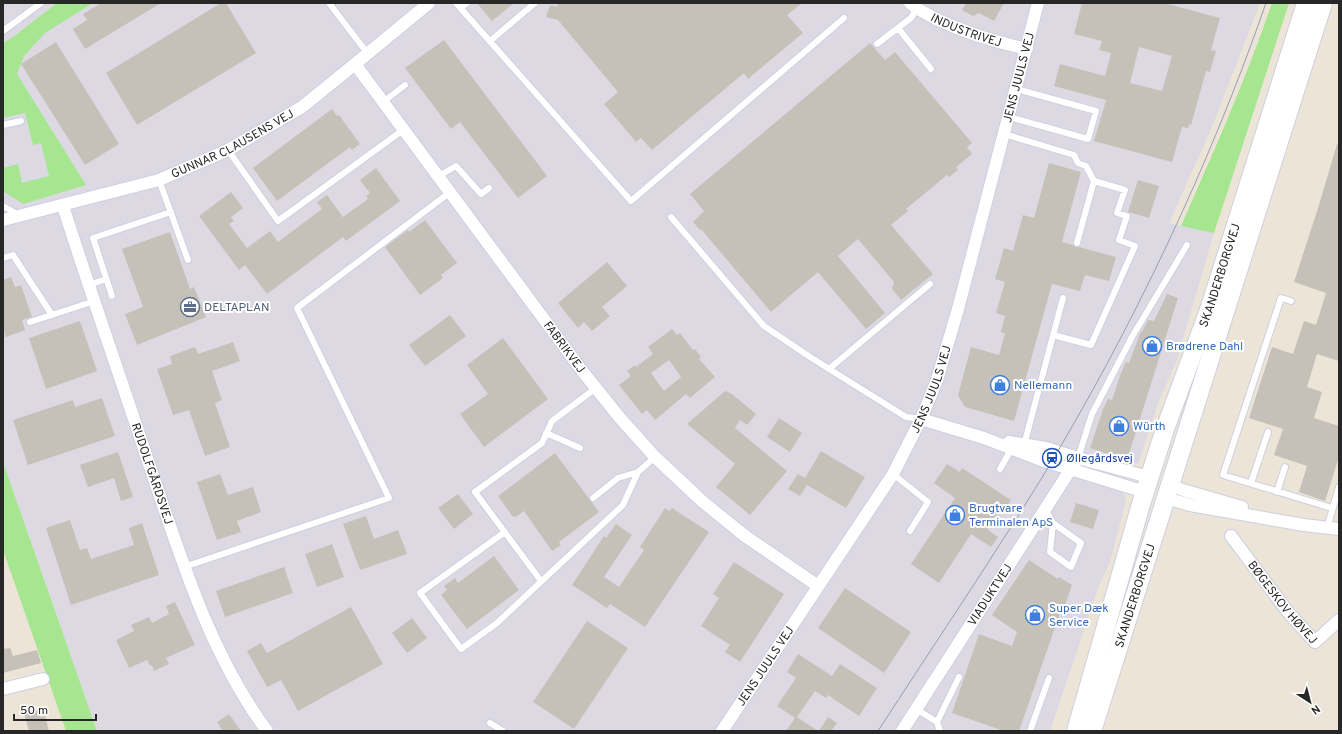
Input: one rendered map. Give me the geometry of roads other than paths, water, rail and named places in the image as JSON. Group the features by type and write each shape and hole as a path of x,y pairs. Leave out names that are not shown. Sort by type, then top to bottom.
{"main road":[{"name":"SKANDERBORGVEJ","path":"1076,731 1145,482 1210,307 1306,3"},
{"name":"SKANDERBORGVEJ","path":"1092,731 1170,495 1323,3"},
{"path":"1170,495 1162,489 1162,476 1175,432 1198,340"},
{"path":"1130,613 1152,501 1152,494 1145,482"}],"street":[{"name":"GUNNAR CLAUSENS VEJ","path":"3,220 63,206 159,180 228,150 302,107 429,3"},
{"name":"JENS JUULS VEJ","path":"722,731 892,474 921,419 939,373 958,309 1038,3"},
{"name":"INDUSTRIVEJ","path":"914,6 951,26 984,39 1026,49"},
{"name":"FABRIKVEJ","path":"355,64 437,177 620,418 655,457 703,502 745,536 818,586"},
{"name":"RUDOLFGÅRDSVEJ","path":"63,206 184,567 215,641 250,708 266,731"},
{"path":"921,419 1018,447 1071,469 1145,482"},
{"path":"1018,447 1046,448 1145,482"},
{"name":"VIADUKTVEJ","path":"902,731 1078,458"},
{"path":"1170,495 1186,491 1253,510 1269,518"},
{"path":"1170,495 1190,505 1304,525 1339,529"},
{"name":"BØGESKOV HØVEJ","path":"1231,536 1288,612 1315,642 1339,620"},
{"path":"3,689 43,679"}],"lane":[{"path":"3,31 41,3"},
{"path":"329,3 368,54"},
{"path":"467,3 458,6 630,201 844,18"},
{"path":"490,41 535,3"},
{"path":"878,44 911,18 914,6"},
{"path":"898,28 932,69"},
{"path":"383,102 405,85"},
{"path":"1009,117 1088,139 1096,111 1016,89"},
{"path":"3,125 21,120"},
{"path":"228,150 278,221 403,130"},
{"path":"1004,134 1074,155 1078,163 1086,166 1094,181 1076,243"},
{"path":"437,177 456,166 481,194 489,188"},
{"path":"159,180 188,260"},
{"path":"1052,335 1091,345 1135,246 1119,240 1127,216 1118,213 1125,190 1094,181"},
{"path":"184,567 389,498 297,308 449,193"},
{"path":"3,206 20,216"},
{"path":"112,296 93,238 170,212"},
{"path":"671,217 764,326 828,369 906,417 921,419"},
{"path":"1078,458 1092,414 1132,337 1187,245"},
{"path":"3,258 13,256 52,315"},
{"path":"90,285 106,279"},
{"path":"828,369 930,284"},
{"path":"1000,470 1018,447 1062,298"},
{"path":"1291,301 1281,298 1223,475 1332,508"},
{"path":"30,322 95,301"},
{"path":"541,581 475,492 542,443 552,421 596,388"},
{"path":"1251,483 1268,432"},
{"path":"546,433 580,448"},
{"path":"505,532 420,593 461,649 497,623 623,504 638,472 655,457"},
{"path":"1277,492 1285,467"},
{"path":"593,498 618,478 638,472"},
{"path":"892,474 928,502 910,532"},
{"path":"1327,528 1339,487"},
{"path":"1045,509 1053,523 1081,543 1071,567 1050,552 1053,523"},
{"path":"937,722 959,677"},
{"path":"1030,731 1049,678"},
{"path":"916,709 937,722 940,731"},
{"path":"490,723 502,731"}],"tram line":[{"path":"878,731 1043,476 1108,362 1167,245 1194,185 1220,125 1266,3"}],"place":[{"name":"DELTAPLAN","path":"190,307"},
{"name":"Brødrene Dahl","path":"1152,346"},
{"name":"Nellemann","path":"1000,385"},
{"name":"Würth","path":"1119,426"},
{"name":"Øllegårdsvej","path":"1052,458"},
{"name":"Brugtvare Terminalen ApS","path":"955,515"},
{"name":"Super Dæk Service","path":"1035,615"}]}
